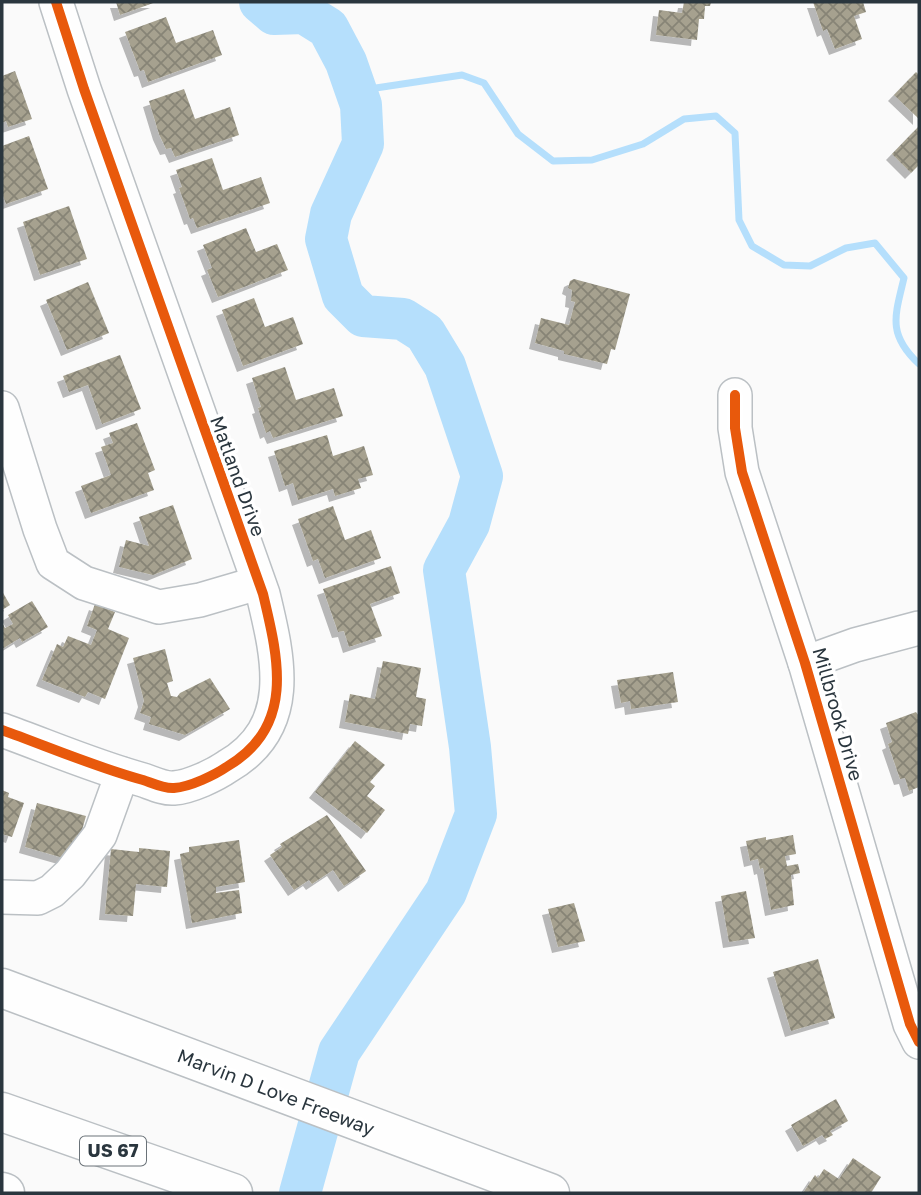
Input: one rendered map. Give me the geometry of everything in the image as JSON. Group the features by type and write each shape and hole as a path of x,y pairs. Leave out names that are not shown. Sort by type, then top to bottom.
{"main road":[{"name":"Marvin D Love Freeway","path":"2,988 550,1193"},
{"name":"US 67","path":"2,1112 228,1191"}],"street":[{"name":"Matland Drive","path":"2,730 122,774 173,788 212,776 237,761 256,743 270,721 277,697 278,669 272,633 258,583 55,2"},
{"name":"Millbrook Drive","path":"735,395 735,428 742,472 806,663 910,1024 919,1042"},
{"path":"2,408 53,563 84,583 159,607 200,600 258,583"},
{"path":"806,663 855,645 919,628"},
{"path":"2,897 37,898 52,891 70,874 100,835 122,774"}],"building":[{"path":"116,2 156,2 120,15"},
{"path":"684,2 711,2 710,6 705,6 704,19 699,19 697,40 656,35 659,10 682,13"},
{"path":"813,2 863,2 866,12 854,16 862,39 835,49 827,29 823,31"},
{"path":"166,17 176,43 213,30 222,55 148,82 144,70 140,71 125,32"},
{"path":"15,71 32,119 8,127 6,121 2,123 2,76"},
{"path":"916,72 919,75 919,119 894,95"},
{"path":"184,89 195,119 230,107 239,135 175,157 171,148 166,149 159,134 149,101"},
{"path":"919,126 919,165 911,173 892,154"},
{"path":"29,136 48,189 6,204 2,193 2,146"},
{"path":"212,158 223,190 261,177 270,203 197,228 193,218 190,219 176,170"},
{"path":"69,206 87,259 40,275 23,222"},
{"path":"246,228 256,252 277,244 288,270 218,297 207,270 212,268 203,245"},
{"path":"574,279 630,294 615,350 611,349 607,364 564,354 564,351 535,343 541,318 569,325 575,302 571,301 572,290 568,288 570,281"},
{"path":"88,282 109,333 67,350 46,300"},
{"path":"254,298 265,327 293,317 303,344 243,366 222,310"},
{"path":"120,355 141,409 102,424 88,385 69,392 63,376"},
{"path":"285,367 296,400 334,388 343,416 273,438 270,431 266,433 252,378"},
{"path":"137,423 155,470 148,473 154,490 91,513 81,486 111,475 101,447 113,443 109,433"},
{"path":"327,435 333,456 364,446 373,475 358,479 361,488 335,496 333,489 298,500 293,483 285,486 274,451"},
{"path":"173,505 192,559 153,575 119,567 126,540 149,546 139,517"},
{"path":"333,506 345,540 371,530 381,558 325,578 318,559 313,561 298,519"},
{"path":"391,566 400,593 370,604 382,636 349,647 344,631 338,632 323,589"},
{"path":"2,591 10,605 2,610"},
{"path":"32,601 48,627 22,642 20,638 2,649 2,622 5,628 13,624 8,615"},
{"path":"95,604 115,612 108,629 129,638 105,699 88,692 85,697 42,680 57,644 63,647 68,636 91,645 97,630 87,626"},
{"path":"165,649 173,681 167,683 171,696 177,697 210,678 230,709 185,735 149,724 151,717 140,713 144,701 133,658"},
{"path":"383,661 421,668 416,697 426,699 422,726 410,724 408,734 345,722 350,694 375,699"},
{"path":"673,672 678,702 631,709 630,701 621,703 617,680"},
{"path":"916,712 919,716 919,787 909,791 905,778 900,779 888,744 892,742 886,723"},
{"path":"355,741 385,765 370,782 375,786 367,796 385,810 367,833 315,792"},
{"path":"2,790 9,793 8,797 24,803 12,837 2,834"},
{"path":"37,803 86,816 75,855 67,859 25,847"},
{"path":"327,815 366,871 344,886 333,870 312,884 309,880 294,890 270,855 282,847 280,844"},
{"path":"793,835 796,854 785,856 787,866 798,864 800,873 791,875 794,905 771,910 763,868 760,869 758,859 750,861 746,841"},
{"path":"239,840 245,882 216,887 216,893 239,890 242,913 192,923 180,854 189,852 189,847"},
{"path":"139,848 170,851 167,887 136,884 133,916 105,914 111,849 139,852"},
{"path":"746,891 755,938 729,942 721,896"},
{"path":"574,903 585,941 558,947 548,909"},
{"path":"818,959 835,1018 791,1031 773,972"},
{"path":"836,1099 848,1121 830,1131 833,1135 825,1139 822,1135 803,1146 791,1125"},
{"path":"853,1158 881,1177 871,1193 803,1193 815,1175 818,1178 824,1169 839,1179"}],"waterway":[{"path":"260,2 274,14 304,13 328,28 346,62 361,105 363,144 331,214 326,239 343,296 363,316 403,319 425,333 445,366 482,476 469,524 444,570 470,747 476,814 446,892 339,1052 300,1193"},
{"path":"356,91 462,75 484,83 518,134 553,161 592,160 643,144 684,119 716,116 735,133 739,220 752,246 784,265 810,266 846,248 875,243 904,278 896,324 902,343 919,364"}],"cycle path":[{"path":"2,730 125,775 163,787 180,787 216,773 250,750 264,731 273,711 277,689 273,642 263,594 84,89 56,2"},
{"path":"735,395 735,428 742,472 805,663 910,1024 919,1042"}]}
